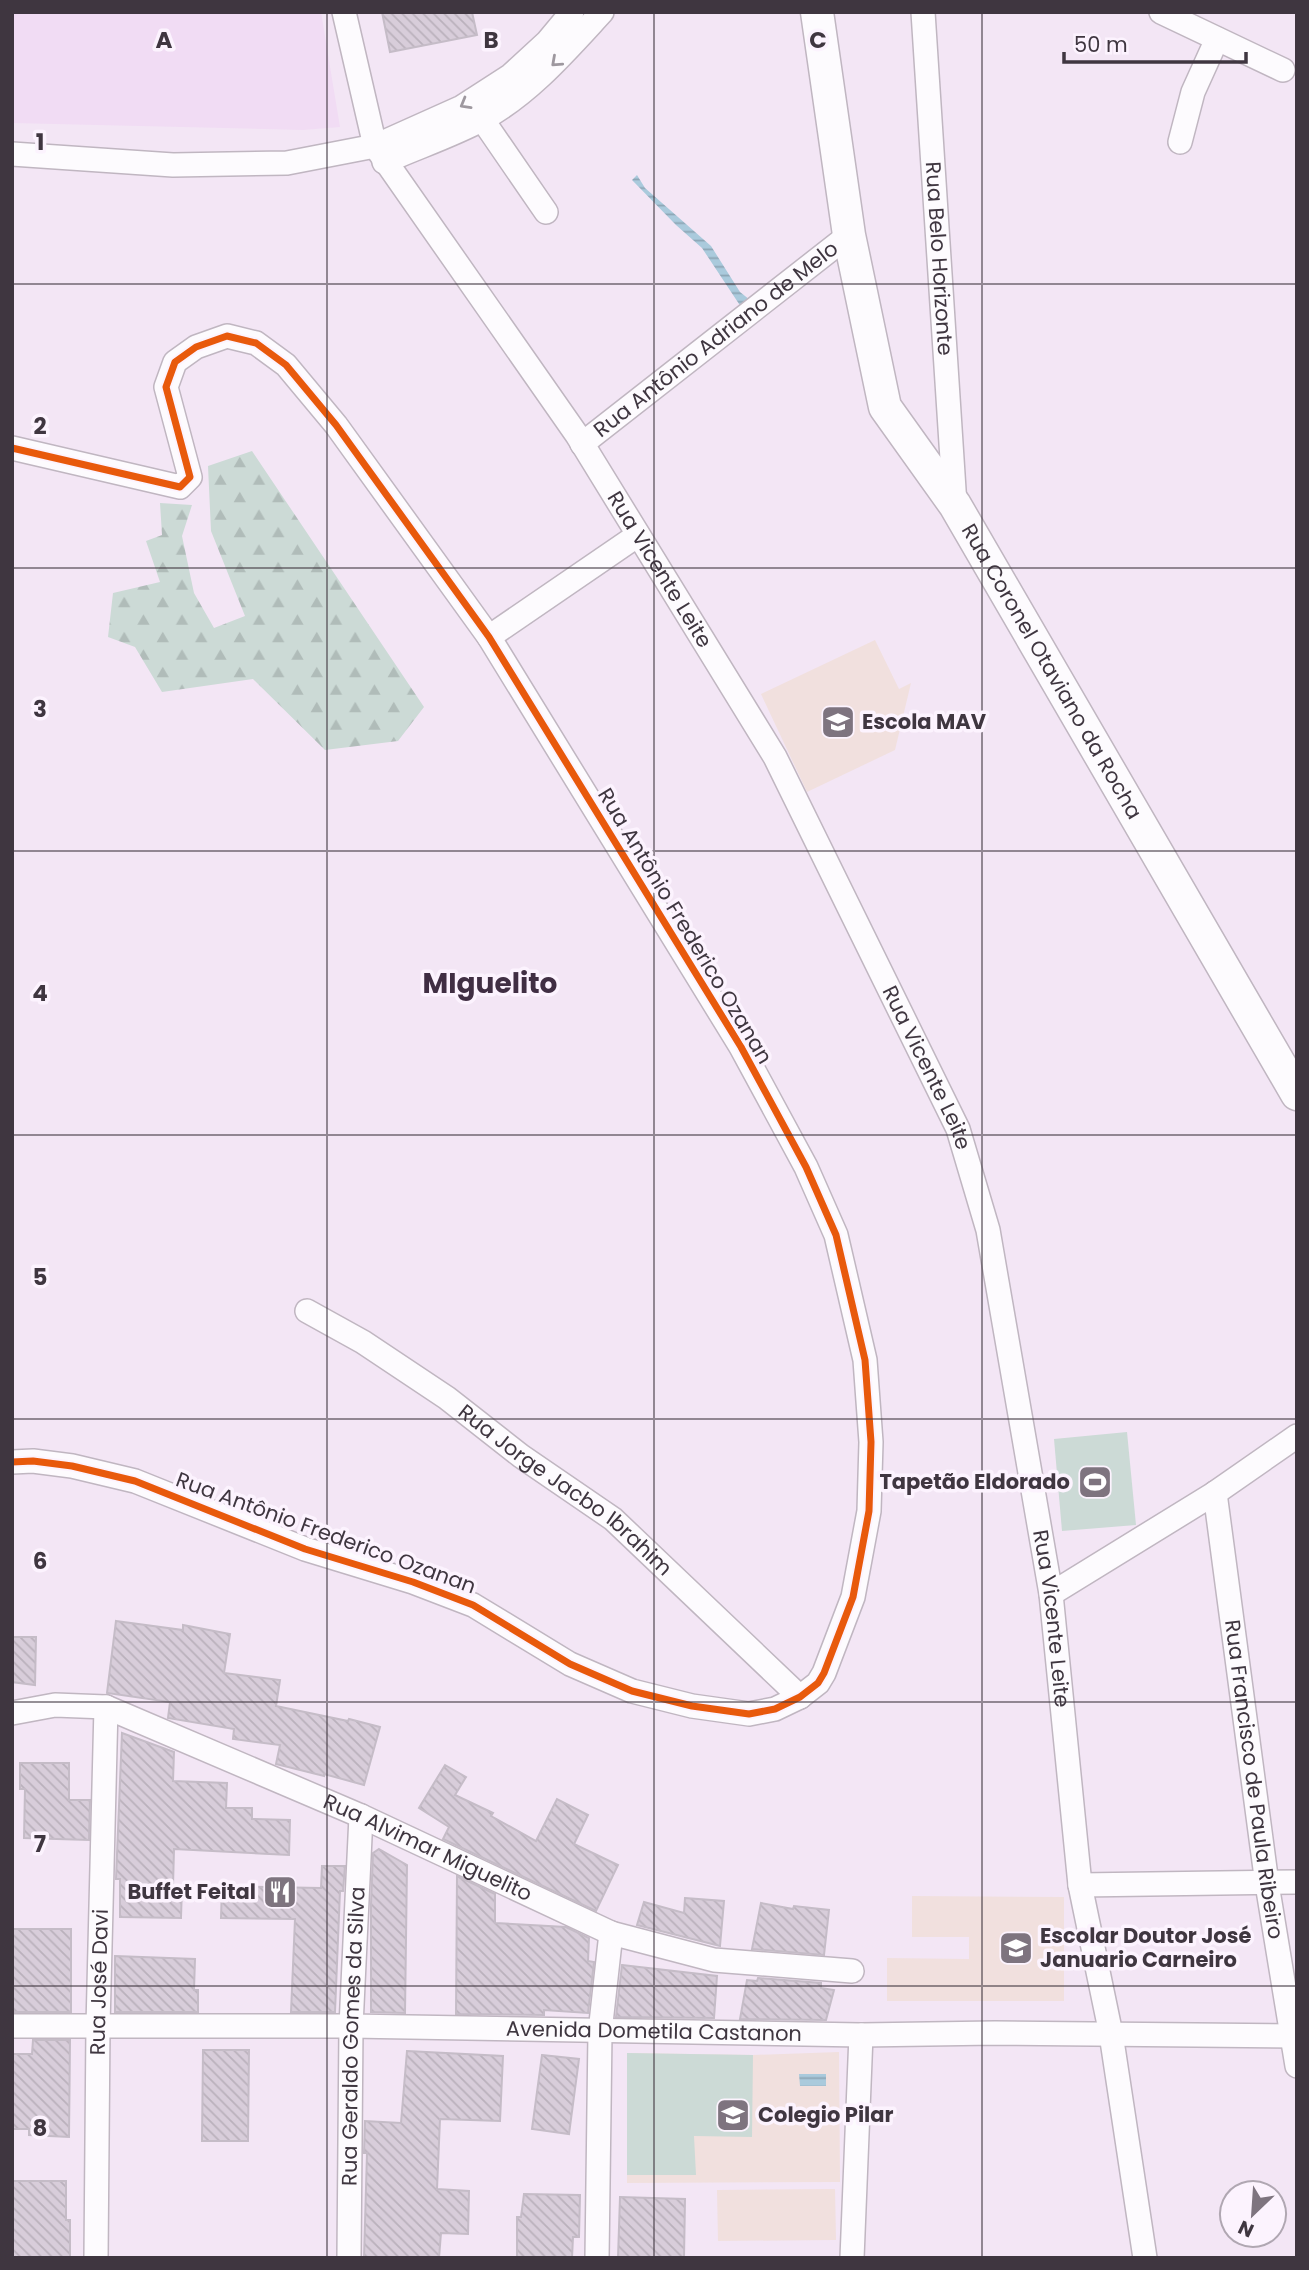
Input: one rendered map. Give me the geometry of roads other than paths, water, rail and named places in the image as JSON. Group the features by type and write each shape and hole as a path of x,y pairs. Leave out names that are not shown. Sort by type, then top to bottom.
{"street":[{"name":"Rua Vicente Leite","path":"344,12 380,154 582,444 775,757 958,1129 988,1230 1051,1594 1080,1885 1111,2034 1145,2258"},
{"path":"380,154 510,76 547,42 572,12"},
{"path":"12,154 173,165 287,163 380,154 482,119 516,96 560,59 602,12"},
{"name":"Rua Coronel Otaviano da Rocha","path":"817,12 849,235 885,407 954,505 1297,1094"},
{"name":"Rua Belo Horizonte","path":"923,12 954,505"},
{"path":"1161,12 1283,70"},
{"path":"1180,142 1192,92 1217,39"},
{"path":"482,119 546,212"},
{"name":"Rua Antônio Adriano de Melo","path":"582,444 849,235"},
{"name":"Rua Antônio Frederico Ozanan","path":"12,448 180,487 190,477 166,387 174,362 197,347 227,336 256,343 286,365 336,425 489,636 741,1047 806,1167 836,1235 865,1360 871,1441 869,1511 853,1597 835,1648 818,1683 800,1697 775,1709 750,1714 692,1706 632,1691 570,1664 472,1605 414,1582 305,1549 135,1481 72,1466 33,1461 12,1462"},
{"path":"489,636 638,535"},
{"name":"Rua Jorge Jacbo Ibrahim","path":"307,1311 363,1342 447,1398 521,1456 613,1519 800,1697"},
{"path":"1051,1594 1215,1493 1297,1436"},
{"name":"Rua Francisco de Paula Ribeiro","path":"1215,1493 1267,1884 1295,2036 1297,2066"},
{"name":"Rua Alvimar Miguelito","path":"12,1713 55,1705 106,1707 361,1816 611,1933 714,1960 852,1971"},
{"name":"Rua José Davi","path":"96,2258 98,2026 106,1707"},
{"name":"Rua Geraldo Gomes da Silva","path":"349,2258 351,2026 361,1816"},
{"path":"1080,1885 1297,1882"},
{"path":"597,2258 600,2032 611,1933"},
{"name":"Avenida Dometila Castanon","path":"12,2026 351,2026 861,2035 995,2033 1295,2036"},
{"path":"852,2258 861,2035"}],"water":[{"path":"637,175 645,188 711,246 740,292 750,300 745,313 702,248 632,180"},
{"path":"799,2074 826,2074 826,2086 800,2086"}],"place":[{"name":"Escola MAV","path":"838,722"},
{"name":"Tapetão Eldorado","path":"1095,1482"},
{"name":"Buffet Feital","path":"280,1892"},
{"name":"Escolar Doutor José Januario Carneiro","path":"1016,1948"},
{"name":"Colegio Pilar","path":"733,2115"}],"district":[{"name":"MIguelito","path":"490,983"}]}
